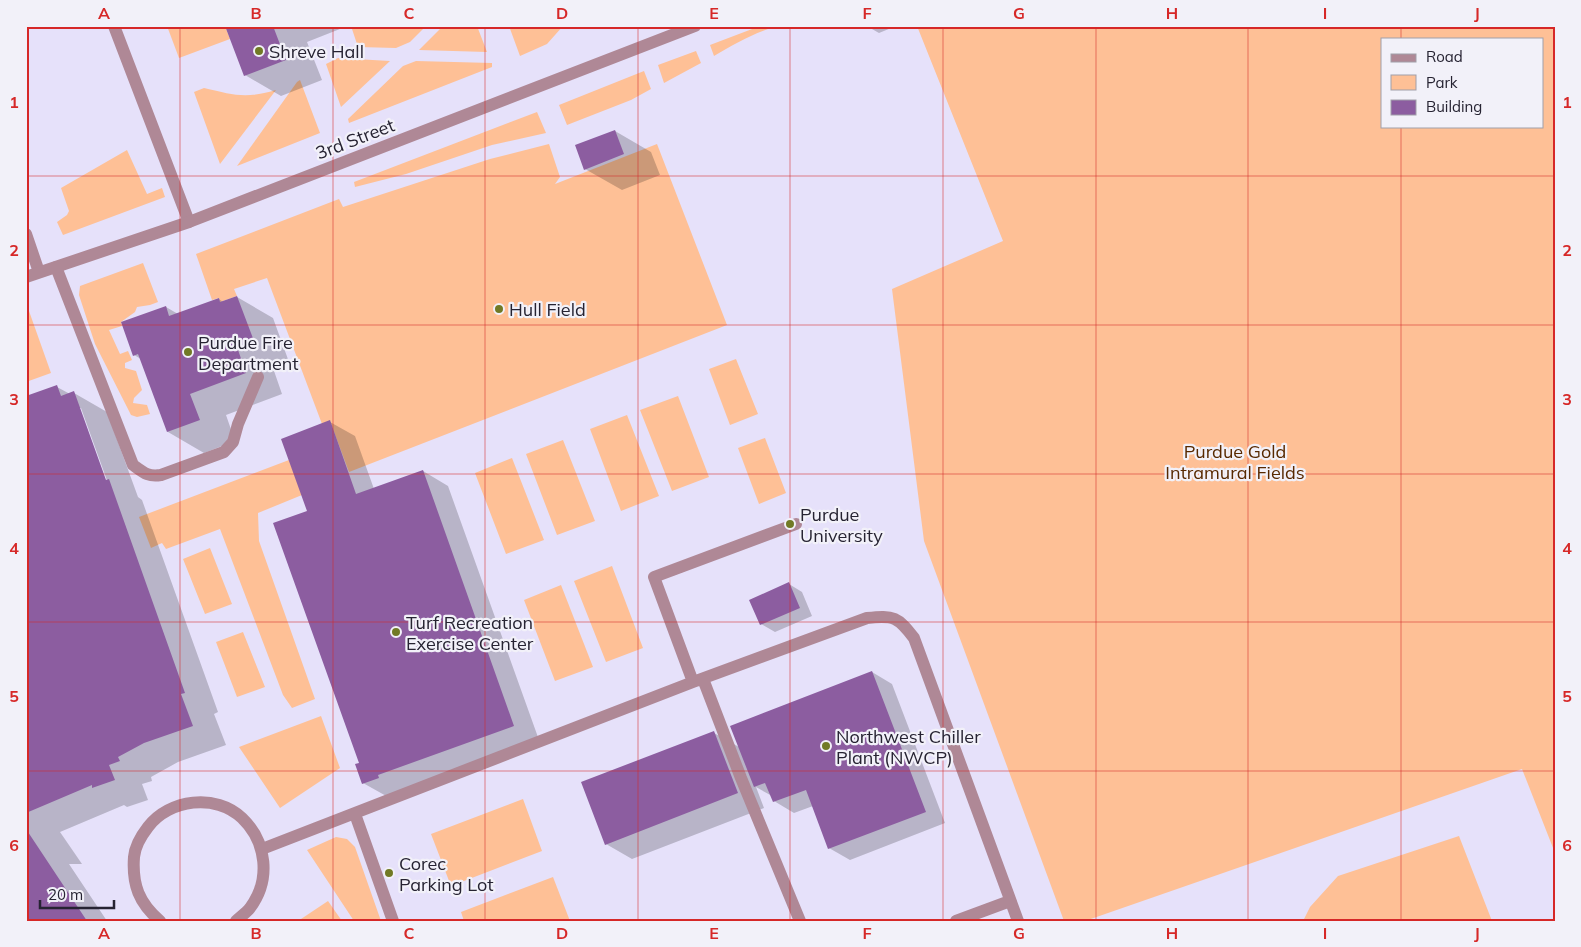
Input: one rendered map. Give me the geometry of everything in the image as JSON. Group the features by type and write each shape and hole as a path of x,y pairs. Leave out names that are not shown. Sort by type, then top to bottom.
{"street":[{"path":"114,26 189,222"},
{"name":"3rd Street","path":"26,277 189,222 668,31 695,26"},
{"path":"26,234 40,272"},
{"path":"56,267 133,465 142,472 151,476 161,475 224,452 233,442 238,424 258,377"},
{"path":"796,524 654,576 800,921"},
{"path":"262,849 698,681 868,618 886,616 902,623 914,638 1018,921"},
{"path":"160,921 146,907 136,890 133,872 134,853 141,836 153,820 168,809 187,803 206,802 224,807 241,817 254,832 262,849 264,870 260,890 250,908 236,921"},
{"path":"355,814 393,921"},
{"path":"956,921 1010,901"}],"green space":[{"path":"167,26 225,26 230,39 179,58"},
{"path":"359,26 426,26 410,42 396,48 358,47 352,29"},
{"path":"443,26 477,26 487,52 419,50"},
{"path":"509,26 563,26 547,44 520,56"},
{"path":"760,26 778,26 753,35 714,56 710,45"},
{"name":"Purdue Gold Intramural Fields","path":"917,26 1555,26 1555,853 1522,769 1085,921 1064,921 924,541 892,289 1003,241"},
{"path":"696,51 701,63 664,83 658,65"},
{"path":"338,58 390,61 341,107 326,64"},
{"path":"416,61 492,63 492,67 349,123 348,119 403,66"},
{"path":"644,71 651,89 631,100 567,125 559,105"},
{"path":"300,80 320,133 237,166 297,82"},
{"path":"204,88 240,95 276,90 220,164 194,92"},
{"path":"537,112 546,133 492,145 406,174 355,187 354,182"},
{"name":"Hull Field","path":"549,144 560,177 555,184 657,144 727,325 349,472 330,421 322,424 267,278 234,289 237,296 220,302 219,298 212,300 196,254 339,199 343,207 490,159"},
{"path":"127,150 147,194 162,188 165,197 63,235 57,222 67,215 69,211 61,188"},
{"path":"143,263 158,302 137,307 135,312 121,322 122,326 109,330 120,354 128,351 132,360 125,363 125,368 136,371 142,390 134,398 133,403 147,405 150,414 137,417 131,415 95,344 79,295 80,286"},
{"path":"29,311 51,373 26,382 26,312"},
{"path":"736,359 758,414 730,425 709,369"},
{"path":"678,396 709,477 672,491 640,410"},
{"path":"627,415 659,496 621,511 590,429"},
{"path":"765,438 786,493 759,504 738,448"},
{"path":"563,440 595,521 557,535 526,454"},
{"path":"512,458 544,540 506,554 475,473"},
{"path":"289,460 302,495 258,513 259,541 315,699 292,708 283,695 220,529 166,549 162,543 151,548 139,517"},
{"path":"210,548 232,604 205,614 183,559"},
{"path":"612,566 643,648 606,662 574,581"},
{"path":"561,585 593,667 555,681 524,600"},
{"path":"243,632 265,687 237,697 216,642"},
{"path":"321,716 340,768 280,808 239,747"},
{"path":"523,799 542,851 451,886 431,834"},
{"path":"1459,836 1492,921 1303,921 1310,907 1338,876"},
{"path":"336,837 347,839 355,847 381,921 354,921 307,850"},
{"path":"553,877 570,921 464,921 461,912"},
{"path":"328,901 342,921 298,921"}],"building":[{"name":"Shreve Hall","path":"225,26 273,26 286,60 244,76"},
{"path":"615,130 624,154 584,170 575,145"},
{"name":"Purdue Fire Department","path":"237,296 254,341 237,347 246,373 190,394 200,420 167,432 138,354 133,356 121,322 166,306 169,316 219,298 220,302"},
{"path":"57,385 61,396 74,391 106,480 109,479 185,693 181,694 193,726 144,743 118,757 120,761 109,765 115,780 92,788 92,785 26,813 26,396"},
{"name":"Turf Recreation Exercise Center","path":"330,420 356,494 423,470 514,726 378,775 379,778 362,784 355,764 359,763 273,523 307,511 281,439"},
{"path":"789,582 800,608 760,625 749,600"},
{"name":"Northwest Chiller Plant (NWCP)","path":"872,671 926,812 828,849 806,790 773,802 765,783 754,787 730,726"},
{"path":"714,731 738,793 605,845 581,782"},
{"path":"26,829 87,921 26,921"}],"place":[{"name":"Shreve Hall","path":"259,51"},
{"name":"Hull Field","path":"499,309"},
{"name":"Purdue Fire Department","path":"188,352"},
{"name":"Purdue University","path":"790,524"},
{"name":"Turf Recreation Exercise Center","path":"396,632"},
{"name":"Northwest Chiller Plant (NWCP)","path":"826,746"},
{"name":"Corec Parking Lot","path":"389,873"}]}
